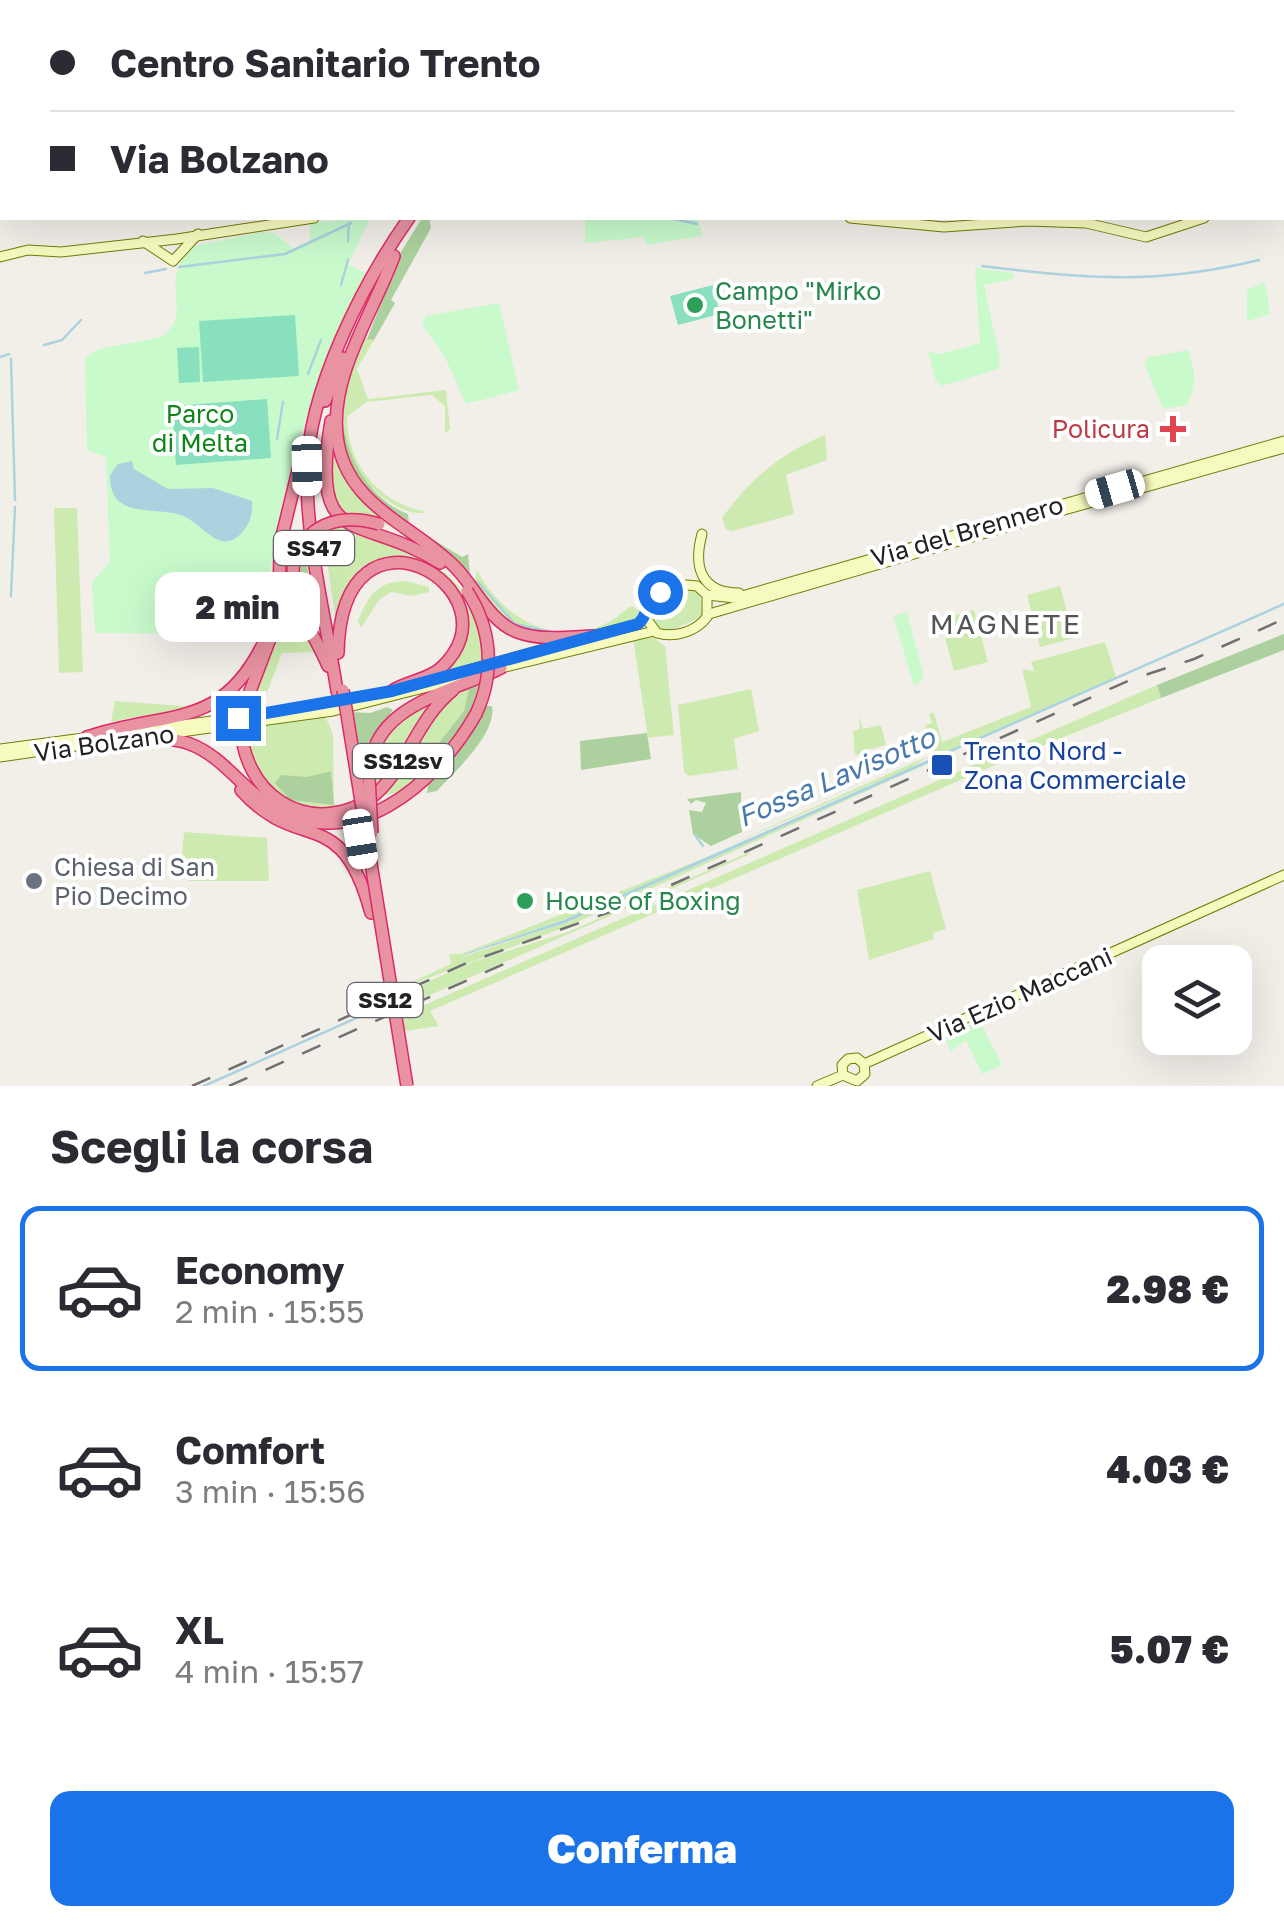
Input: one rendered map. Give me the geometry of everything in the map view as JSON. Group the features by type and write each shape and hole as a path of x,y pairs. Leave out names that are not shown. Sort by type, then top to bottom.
{"highway":[{"name":"SS47","path":"338,654 314,492 317,438 338,367 411,221"},
{"name":"SS47","path":"338,688 307,492 314,412 330,365 411,221"},
{"name":"SS12sv","path":"394,256 338,395 324,462 332,505 354,528 428,555 460,596"},
{"name":"SS12sv","path":"338,395 336,437 352,478 368,499 454,565 494,615 515,631 543,638 592,636"},
{"name":"SS12sv","path":"314,412 282,532 280,603 271,644 243,710 241,730 254,774 281,802 316,814 360,806 390,783 420,724 453,690"},
{"name":"SS12sv","path":"338,688 292,590 294,555 306,538 328,522 354,518 416,538"},
{"name":"SS12sv","path":"121,740 185,742 224,766 282,812 318,822 350,821 382,812 411,792 476,714 488,680 482,618 436,574 420,564 396,562 370,570 344,600 338,654"},
{"path":"392,691 434,674 450,657 461,631 460,596"},
{"name":"SS12sv","path":"87,737 194,712 226,698 252,666 280,603"},
{"name":"SS12","path":"338,654 338,688 404,1086"},
{"name":"SS12sv","path":"374,910 369,777 372,746 382,728 398,714 501,668"},
{"name":"SS12sv","path":"224,766 267,815 317,832 352,859 374,910"},
{"path":"350,821 360,806"}],"main road":[{"path":"0,257 143,241 180,243 200,232 298,220"},
{"path":"876,220 944,227 1028,220 1078,223 1146,237 1198,220"},
{"path":"160,252 165,240"},
{"path":"143,241 174,261 182,256 180,243"},
{"name":"Via del Brennero","path":"707,595 728,599 1284,444"},
{"name":"Via del Brennero","path":"709,614 1284,444"},
{"path":"702,534 698,557 704,581 716,591 752,592"},
{"path":"501,668 654,630 669,635 694,629 709,614 707,595 694,585 666,588 649,600 646,617 638,624 592,636"},
{"path":"646,617 654,630"},
{"name":"Via Bolzano","path":"0,750 321,706 392,691 592,636"},
{"name":"Via Bolzano","path":"0,758 333,712 501,668"},
{"name":"Via Ezio Maccani","path":"864,1064 1284,875"},
{"name":"Via Ezio Maccani","path":"848,1058 857,1058 864,1064 860,1079 850,1081 843,1076 842,1065 848,1058"},
{"name":"Via Ezio Maccani","path":"818,1086 843,1076"}],"green space":[{"name":"Parco di Melta","path":"370,220 348,264 369,275 333,351 302,431 280,512 268,596 236,610 220,623 221,628 206,634 95,633 92,582 110,562 106,457 87,450 85,358 98,349 162,337 170,329 177,313 178,268 190,247 262,232 274,233 294,249 310,240 310,222"},
{"path":"421,220 429,220 431,228 391,300 395,303 374,340 367,339 401,252"},
{"path":"585,220 698,220 703,236 646,245 644,237 585,243"},
{"path":"975,268 1013,273 1014,279 984,285 1000,360 998,369 942,386 936,381 928,352 941,354 980,343"},
{"path":"1265,282 1270,314 1247,321 1247,290"},
{"name":"Campo \"Mirko Bonetti\"","path":"713,285 720,314 678,325 670,296"},
{"path":"499,303 519,390 466,404 444,355 422,325 426,316"},
{"path":"295,315 299,376 203,382 199,321"},
{"path":"365,337 374,340 357,369 368,399 446,390 450,429 445,433 445,406 432,395 366,402 347,417 353,451 369,479 395,501 427,512 414,513 386,500 361,475 343,448 338,410"},
{"path":"199,347 200,382 179,383 177,348"},
{"path":"1188,350 1194,376 1191,396 1187,405 1163,409 1144,362 1149,357"},
{"path":"267,399 271,458 176,465 172,406"},
{"path":"343,422 356,464 373,489 408,514 409,525 462,557 468,554 470,574 366,494 345,454"},
{"path":"825,435 827,460 786,475 794,514 733,531 726,529 722,518 755,479 794,450"},
{"path":"334,441 397,527 343,515 327,484"},
{"path":"54,508 77,508 83,672 59,673"},
{"path":"343,522 423,559 452,579 464,593 458,596 442,577 425,566 408,560 390,561 359,578 335,615 322,528"},
{"path":"305,557 318,617 315,626 301,606 296,569"},
{"path":"477,570 487,587 514,614 548,630 585,630 609,622 631,606 639,610 640,616 634,622 585,633 533,634 518,629 496,612 474,584"},
{"path":"406,581 429,587 429,592 413,596 391,592 379,600 361,628 358,621 375,592 388,584"},
{"path":"1060,586 1074,638 1040,647 1027,595"},
{"path":"684,588 700,592 702,617 669,631 657,628 650,618 652,602"},
{"path":"461,604 475,612 486,662 437,676 451,661"},
{"path":"974,610 988,662 954,671 940,619"},
{"path":"907,612 924,678 914,686 893,616"},
{"path":"278,628 310,636 319,652 282,653 266,695 251,696"},
{"path":"1284,634 1284,650 1161,698 1157,685"},
{"path":"651,636 665,646 674,735 648,738 633,638"},
{"path":"1105,642 1116,677 933,758 925,725 932,723 929,714 934,713 942,742 1031,707 1022,669 1034,671 1031,662"},
{"path":"484,680 475,708 407,790 378,797 433,715"},
{"path":"478,685 470,719 420,777 410,780 464,711 469,689"},
{"path":"1157,685 1161,698 1004,761 430,1011 439,1026 399,1032 397,1017"},
{"path":"751,689 759,731 734,739 738,769 689,776 684,772 678,705"},
{"path":"435,700 373,794 375,758 385,735 404,717"},
{"path":"115,701 183,706 213,702 140,720 139,716 111,722"},
{"path":"486,706 492,706 492,717 482,740 437,791 427,793 429,777"},
{"path":"387,707 393,710 367,744 364,801 350,712 370,713"},
{"path":"325,716 333,734 334,805 350,802 350,806 328,809 292,803 266,782 249,748 244,727"},
{"path":"859,716 863,729 881,725 886,745 864,751 863,765 860,754 855,755 853,731 860,729"},
{"path":"647,733 651,759 581,770 580,741"},
{"path":"929,756 912,767 720,849"},
{"path":"931,762 566,927 393,991 451,964 449,954 461,954 720,852 564,920 467,953 458,962 467,955 565,923"},
{"path":"331,771 334,805 290,800 275,783 281,775 307,777"},
{"path":"741,792 742,832 711,846 693,834 689,810 702,812 706,803 696,800 691,804 687,799"},
{"path":"184,832 267,838 269,881 189,881 190,868 181,867"},
{"path":"750,852 396,1010 394,996 473,962 568,932"},
{"path":"930,871 946,929 933,933 934,939 869,960 857,890"},
{"path":"979,1020 1002,1065 982,1074 966,1040 951,1051 944,1037"}],"water":[{"path":"132,461 134,469 168,489 213,488 252,501 252,513 244,530 236,538 219,540 181,515 125,505 112,489 110,475 118,464"},
{"path":"930,759 931,762 565,923 467,954 458,962 467,953 564,920"}],"waterway":[{"path":"679,220 697,224"},
{"path":"348,241 349,223"},
{"path":"179,267 285,254 351,223"},
{"path":"341,285 348,260"},
{"path":"982,266 1121,277 1187,273 1259,260"},
{"path":"145,273 166,269"},
{"path":"44,345 62,340 81,320"},
{"path":"308,374 321,340"},
{"path":"0,357 9,354"},
{"path":"11,359 15,500"},
{"path":"277,439 283,402"},
{"path":"11,596 15,507"},
{"path":"478,582 515,624 551,632"},
{"name":"Fossa Lavisotto","path":"928,761 1284,604"},
{"path":"695,835 703,846"},
{"name":"Fossa Lavisotto","path":"204,1086 390,1003"}],"railway":[{"path":"192,1086 469,962 613,911 1130,680 1194,659 1284,619"},
{"path":"229,1086 513,960"}],"place":[{"name":"Campo \"Mirko Bonetti\"","path":"695,305"},
{"name":"Policura","path":"1173,429"},
{"name":"Trento Nord - Zona Commerciale","path":"942,765"},
{"name":"Chiesa di San Pio Decimo","path":"34,881"},
{"name":"House of Boxing","path":"525,901"}],"district":[{"name":"MAGNETE","path":"1006,624"}],"route":[{"path":"238,718 332,705 392,691 638,624 646,617 649,600 660,592"}]}
